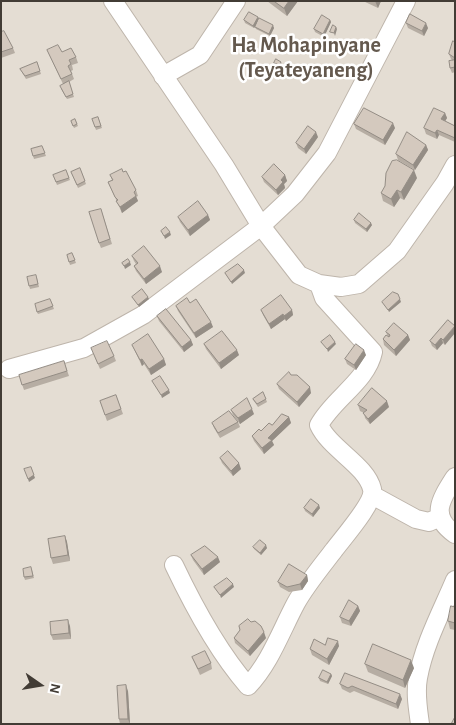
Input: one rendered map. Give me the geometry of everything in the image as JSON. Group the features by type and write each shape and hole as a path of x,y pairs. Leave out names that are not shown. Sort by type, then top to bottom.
{"street":[{"path":"113,1 224,165 261,226 299,275 319,284 341,287 359,284 397,251 435,198 455,165"},
{"path":"163,76 200,55 236,1"},
{"path":"9,369 84,348 143,315 261,226 295,194 327,153 406,1"},
{"path":"174,565 184,587 215,638 248,686 261,672 298,601 362,513 372,495 372,488 363,474 323,435 319,425 326,412 370,365 373,352 324,298 319,284"},
{"path":"455,477 441,499 440,517 443,526 455,534"},
{"path":"372,495 416,519 429,522 440,517"},
{"path":"420,724 417,702 418,678 426,650 455,580"}],"shaded area":[{"path":"1,1 455,1 455,724 1,724"}],"building":[{"path":"274,1 289,1 284,8"},
{"path":"249,12 258,17 253,26 244,20"},
{"path":"410,14 426,23 422,31 406,23"},
{"path":"322,15 330,20 323,34 314,29"},
{"path":"259,18 273,25 269,34 255,27"},
{"path":"333,25 336,27 334,33 330,32"},
{"path":"4,31 13,48 1,52 1,32"},
{"path":"453,41 455,42 455,58 449,54"},
{"path":"58,45 62,52 71,48 76,57 69,60 71,64 68,66 72,74 61,79 47,50"},
{"path":"276,59 281,62 279,65 274,63"},
{"path":"455,60 455,67 450,68 449,61"},
{"path":"37,62 40,71 25,76 20,69"},
{"path":"69,81 73,94 66,97 60,86"},
{"path":"364,108 393,123 383,140 354,124"},
{"path":"434,108 445,113 441,119 455,126 455,138 437,130 435,133 424,128"},
{"path":"98,117 101,126 95,127 92,119"},
{"path":"75,119 77,124 73,126 71,121"},
{"path":"308,126 316,132 304,149 296,143"},
{"path":"407,132 426,145 413,165 396,154"},
{"path":"42,146 45,153 33,156 31,149"},
{"path":"397,160 414,170 401,192 397,190 391,199 381,193 385,186 386,173 392,161"},
{"path":"274,164 285,175 281,180 283,182 276,190 262,177"},
{"path":"80,168 85,181 77,185 71,172"},
{"path":"122,169 123,172 126,171 136,190 134,192 136,196 120,207 108,182 113,180 110,175"},
{"path":"66,170 69,178 56,182 53,175"},
{"path":"198,201 208,215 188,230 178,217"},
{"path":"101,209 110,239 99,243 89,212"},
{"path":"359,213 371,223 366,229 354,220"},
{"path":"166,227 170,232 164,236 161,231"},
{"path":"144,246 160,266 144,279 134,266 138,263 132,256"},
{"path":"72,253 75,260 69,262 67,255"},
{"path":"128,259 130,262 124,266 122,263"},
{"path":"238,264 244,270 231,282 225,273"},
{"path":"36,275 38,284 29,286 27,277"},
{"path":"142,289 148,297 138,305 132,297"},
{"path":"393,292 398,294 400,299 388,310 382,302"},
{"path":"281,295 292,310 269,324 261,310"},
{"path":"187,298 190,303 196,299 211,322 194,333 176,306"},
{"path":"50,299 53,306 37,312 35,304"},
{"path":"166,309 191,340 182,347 157,316"},
{"path":"448,320 455,326 443,340 441,338 435,345 430,341"},
{"path":"394,323 408,335 394,350 383,339 386,335 389,337 390,335 386,332"},
{"path":"222,331 237,350 219,363 204,344"},
{"path":"148,334 164,359 149,369 142,359 140,360 132,345"},
{"path":"330,335 335,342 327,349 321,342"},
{"path":"107,341 114,356 98,364 91,348"},
{"path":"356,344 364,350 354,365 345,359"},
{"path":"64,361 67,371 22,385 19,375"},
{"path":"289,372 291,375 297,375 310,387 297,402 277,384"},
{"path":"160,376 169,390 161,395 152,381"},
{"path":"372,388 387,401 368,419 363,413 367,410 358,405"},
{"path":"263,392 266,399 257,404 253,399"},
{"path":"116,395 121,409 105,415 100,401"},
{"path":"247,398 252,409 238,418 231,410"},
{"path":"229,411 238,422 218,433 212,423"},
{"path":"282,414 289,417 268,438 272,440 262,448 252,436 269,423 272,425"},
{"path":"228,451 239,463 231,471 220,458"},
{"path":"31,467 34,475 28,479 24,469"},
{"path":"311,499 319,505 312,514 304,508"},
{"path":"65,536 68,555 51,558 48,539"},
{"path":"260,540 266,545 260,553 253,547"},
{"path":"205,546 218,557 202,569 191,555"},
{"path":"289,564 307,575 300,584 287,587 278,582"},
{"path":"31,567 33,576 24,577 23,569"},
{"path":"227,578 233,584 220,595 214,587"},
{"path":"349,600 358,606 349,621 340,617"},
{"path":"451,606 455,607 455,623 448,621"},
{"path":"248,619 251,622 255,621 264,632 248,651 234,638 240,630 239,626"},
{"path":"68,620 69,633 51,635 50,622"},
{"path":"328,638 338,641 327,659 310,649 314,639 325,645"},
{"path":"373,644 411,660 403,680 365,664"},
{"path":"205,651 211,663 198,669 192,657"},
{"path":"323,670 331,674 327,682 319,678"},
{"path":"345,673 400,694 396,704 352,686 348,688 340,684"},
{"path":"126,685 128,719 119,719 117,686"}],"district":[{"name":"Ha Mohapinyane (Teyateyaneng)","path":"306,58"}]}
